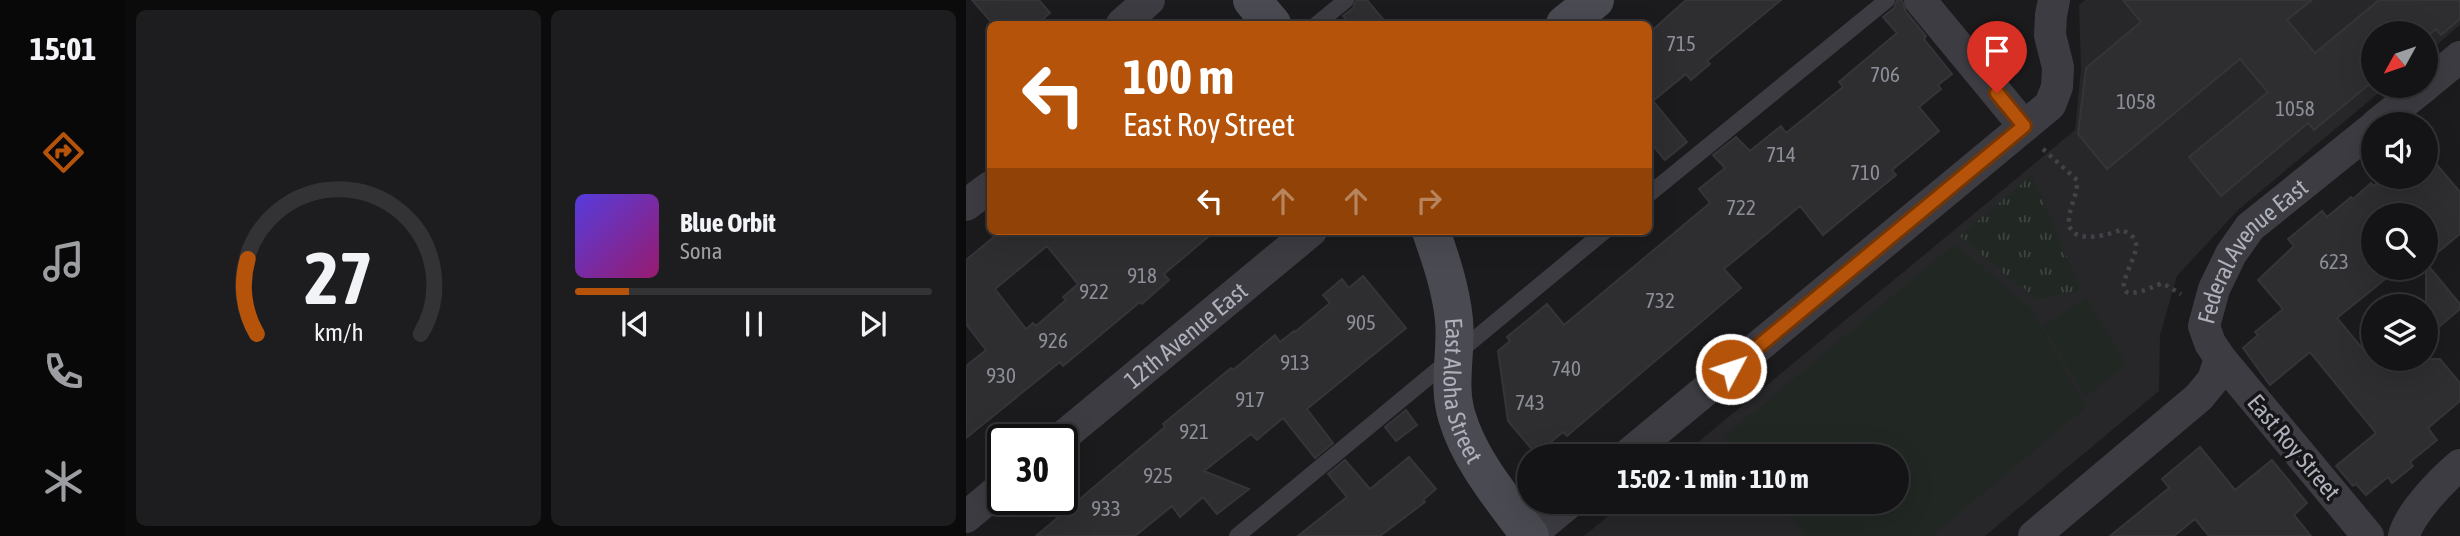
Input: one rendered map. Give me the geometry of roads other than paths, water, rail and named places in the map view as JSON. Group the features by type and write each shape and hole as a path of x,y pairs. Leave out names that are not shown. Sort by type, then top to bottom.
{"street":[{"path":"1125,21 1149,0"},
{"path":"1252,0 1270,21"},
{"path":"1569,21 1595,0"},
{"path":"1920,0 2034,138"},
{"path":"1642,444 2034,138 2057,87 2059,67 2050,35 2054,0"},
{"path":"2438,75 2460,57"},
{"path":"2392,112 2409,98"},
{"name":"Federal Avenue East","path":"2034,536 2199,397 2213,380 2220,358 2210,343 2204,326 2214,289 2231,254 2250,227 2361,138"},
{"path":"966,205 987,189"},
{"name":"12th Avenue East","path":"1078,424 1306,235"},
{"name":"East Aloha Street","path":"1431,235 1448,280 1454,321 1452,383 1456,415 1467,443 1489,481 1530,536"},
{"name":"East Roy Street","path":"2220,358 2368,536"},
{"path":"2404,536 2408,524 2447,476 2460,465"},
{"path":"966,517 987,499"},
{"path":"1530,536 1556,514"}],"lane":[{"path":"1321,21 1346,0"},
{"path":"1652,192 1887,0"},
{"path":"1237,536 1600,235"}]}
